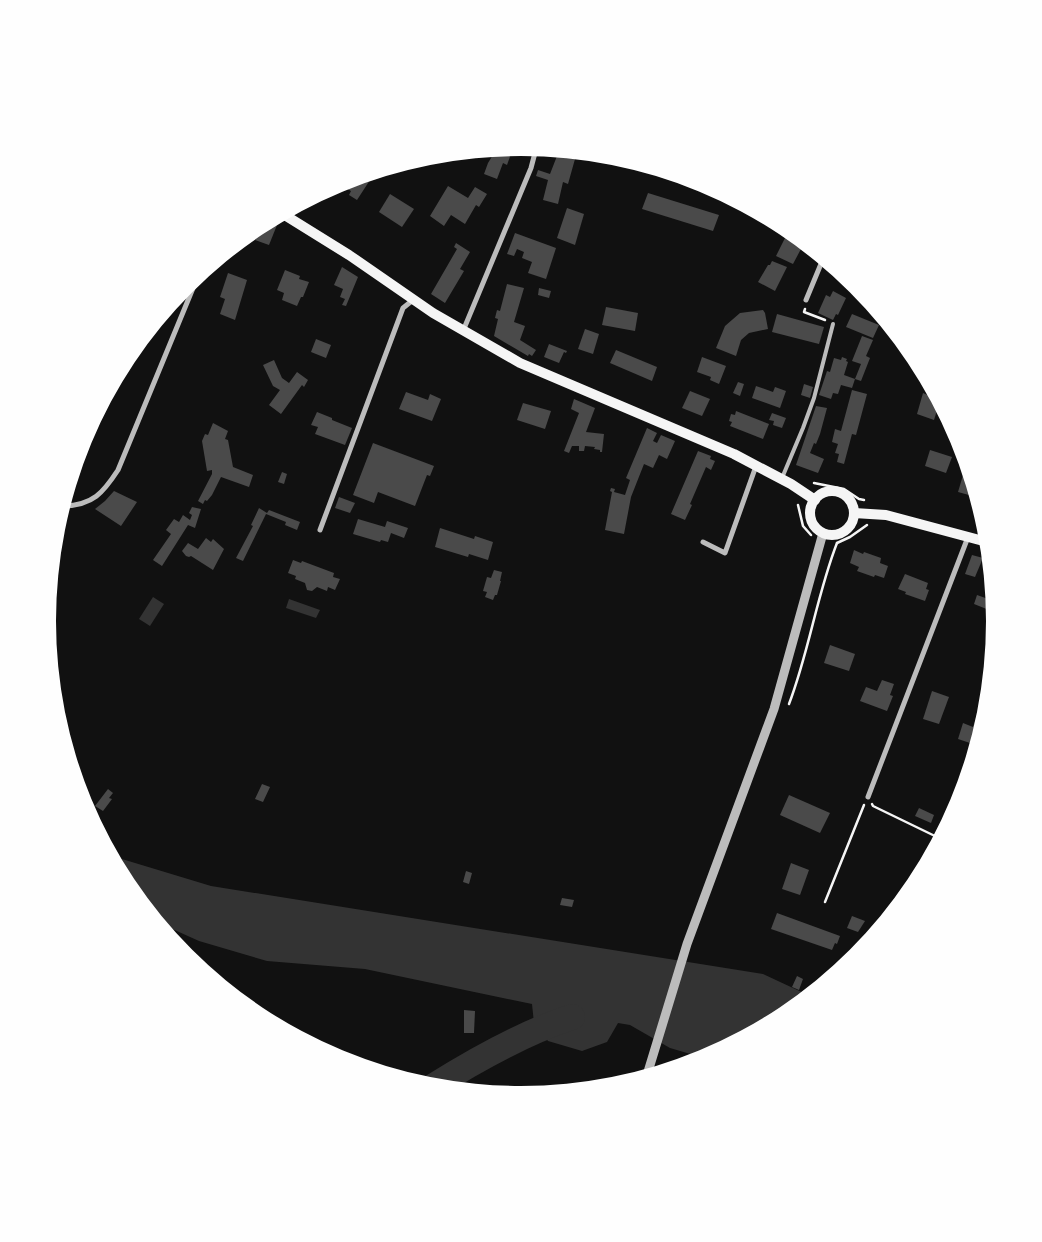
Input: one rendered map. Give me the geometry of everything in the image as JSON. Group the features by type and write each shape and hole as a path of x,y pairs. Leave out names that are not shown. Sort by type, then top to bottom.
{"main road":[{"path":"290,218 463,331 520,363 734,454 781,478 815,500"},
{"path":"826,492 839,493 850,500 854,513 850,525 845,531 830,535 823,533 813,525 811,518 812,506 815,500 826,492"},
{"path":"854,513 886,515 979,540"}],"street":[{"path":"463,331 531,168 534,156"},
{"path":"806,300 820,266"},
{"path":"71,505 88,502 104,491 118,470 191,293"},
{"path":"320,530 404,308 414,299"},
{"path":"703,542 726,553 756,466"},
{"path":"649,1067 687,944 774,709 823,533"},
{"path":"868,797 968,537"}],"lane":[{"path":"781,478 814,398 833,324"}],"path":[{"path":"806,300 804,312 833,324"},
{"path":"868,797 873,806 933,835"},
{"path":"825,902 868,797"}],"shaded area":[{"path":"153,597 164,604 150,626 139,619"},
{"path":"289,599 320,610 316,618 286,608"},
{"path":"123,859 211,886 763,974 801,992 727,1038 689,1054 670,1048 630,1025 618,1023 607,1042 582,1051 548,1041 534,1023 532,1004 365,969 267,961 199,941 175,930 152,904"}],"building":[{"path":"510,156 507,165 503,163 497,179 484,174 492,157"},
{"path":"556,158 575,159 568,184 563,182 558,204 543,200 548,180 536,176 538,170 550,174"},
{"path":"368,182 357,200 349,195 351,191 349,190"},
{"path":"448,186 468,198 475,187 487,194 479,207 476,205 465,224 451,215 444,226 430,216"},
{"path":"648,193 719,215 713,231 642,209"},
{"path":"390,194 414,209 402,227 379,212"},
{"path":"567,208 584,214 575,245 557,238"},
{"path":"276,227 269,245 255,240"},
{"path":"515,233 556,248 546,279 528,273 532,262 522,258 524,252 517,249 514,256 507,254"},
{"path":"785,239 801,250 793,264 776,256"},
{"path":"456,243 470,252 460,269 464,271 445,303 431,294 457,249 454,247"},
{"path":"772,261 787,267 775,291 758,282"},
{"path":"342,267 358,277 346,306 342,305 345,299 340,297 343,289 334,285"},
{"path":"285,270 300,276 299,279 309,282 297,306 282,300 284,293 277,290"},
{"path":"228,273 247,280 235,320 220,314 225,299 220,297"},
{"path":"507,284 524,288 514,322 525,326 520,340 536,350 532,356 529,354 528,356 494,336 498,319 495,318 497,310 500,311"},
{"path":"539,288 551,291 549,298 538,295"},
{"path":"833,291 846,298 838,315 836,314 833,320 818,313 826,295 830,297"},
{"path":"606,307 638,313 635,331 602,325"},
{"path":"763,310 768,329 749,333 741,340 736,356 716,348 725,326 740,313"},
{"path":"777,314 824,327 819,344 772,332"},
{"path":"852,314 879,325 873,338 846,327"},
{"path":"585,329 599,334 593,354 578,349"},
{"path":"862,336 873,340 866,356 870,358 861,381 855,379 861,364 852,361"},
{"path":"316,339 331,345 326,358 311,352"},
{"path":"549,344 567,351 566,353 564,352 559,363 544,357"},
{"path":"616,350 657,367 652,381 610,363"},
{"path":"702,357 726,366 719,384 710,380 711,377 697,372"},
{"path":"842,357 847,359 846,361 848,362 844,375 855,379 852,388 841,385 838,394 833,393 831,399 819,395 827,371 830,372 834,358 841,360"},
{"path":"274,360 282,378 289,383 297,372 308,380 304,387 302,385 281,414 269,405 280,390 273,386 263,365"},
{"path":"738,382 744,384 740,396 733,393"},
{"path":"804,384 813,387 810,398 801,395"},
{"path":"756,386 773,392 775,387 786,391 780,408 752,398"},
{"path":"852,390 867,394 856,435 852,434 844,464 837,462 839,454 835,453 838,444 832,442 835,429 841,431"},
{"path":"690,391 710,399 702,416 682,408"},
{"path":"406,392 428,400 430,394 441,399 432,421 399,409"},
{"path":"923,393 926,394 936,412 934,420 917,414"},
{"path":"574,399 595,408 586,432 604,434 602,452 594,449 595,447 585,446 584,451 579,451 579,446 572,446 569,453 564,451 579,413 571,409"},
{"path":"523,403 551,411 545,429 517,420"},
{"path":"816,406 827,408 820,434 810,453 824,459 818,473 796,465"},
{"path":"736,411 769,424 763,439 730,426 732,422 729,421 731,414 735,415"},
{"path":"317,412 352,428 345,445 315,434 318,427 311,425"},
{"path":"772,413 786,418 782,428 773,425 774,421 769,420"},
{"path":"213,423 228,431 225,439 228,440 233,467 253,475 249,487 221,477 212,495 203,504 198,501 212,474 212,470 207,471 202,441 205,434 208,435"},
{"path":"647,428 657,433 653,441 657,443 661,435 675,441 667,459 659,455 653,468 644,464 631,497 624,534 605,530 612,492 610,491 611,488 615,489 614,492 625,495 630,480 626,478"},
{"path":"373,443 434,466 430,476 427,475 415,506 378,492 374,503 353,495"},
{"path":"930,450 952,457 946,473 925,466"},
{"path":"698,451 711,456 710,459 715,461 711,470 706,467 685,520 671,514"},
{"path":"282,472 287,474 284,484 278,482"},
{"path":"962,477 968,495 958,492"},
{"path":"114,491 137,502 121,526 95,509"},
{"path":"339,497 355,503 350,513 335,508"},
{"path":"192,507 201,509 195,528 188,525 162,566 153,560 171,534 166,530 174,519 179,522 183,515 190,520 192,515 189,513"},
{"path":"259,508 267,513 269,510 300,522 297,530 285,525 286,522 266,514 243,561 236,558 253,526 251,525"},
{"path":"358,519 385,527 387,521 408,528 404,538 391,533 388,542 381,540 380,542 353,534"},
{"path":"440,528 474,539 475,536 493,542 488,560 469,554 468,557 435,547"},
{"path":"206,538 211,542 213,539 224,549 213,570 191,556 186,556 182,551 188,543 198,549"},
{"path":"854,550 881,558 880,563 888,566 884,578 875,575 874,577 857,571 859,567 850,563"},
{"path":"972,555 982,558 975,577 965,574"},
{"path":"293,560 301,563 302,561 334,573 333,577 340,579 335,590 328,587 327,591 317,587 312,591 307,590 305,583 295,579 296,576 288,573"},
{"path":"494,570 502,572 497,595 495,595 493,600 485,597 487,592 483,591 487,577 491,578"},
{"path":"905,574 928,583 926,589 929,590 925,601 905,594 906,592 898,589"},
{"path":"977,595 985,598 986,609 974,604"},
{"path":"830,645 855,654 849,671 824,663"},
{"path":"882,680 894,684 890,695 893,696 887,711 860,701 866,687 877,691"},
{"path":"932,691 949,697 939,724 923,719"},
{"path":"974,722 969,743 958,739 963,723 973,727"},
{"path":"262,784 270,787 263,802 255,799"},
{"path":"108,789 113,793 109,798 112,799 103,811 95,806"},
{"path":"789,795 830,813 820,833 780,815"},
{"path":"919,808 934,815 931,823 915,816"},
{"path":"791,863 809,870 800,895 782,889"},
{"path":"466,871 472,873 469,884 463,882"},
{"path":"562,898 574,900 572,907 560,905"},
{"path":"777,913 840,936 837,944 835,943 832,950 771,929"},
{"path":"852,916 865,921 858,932 847,928"},
{"path":"797,976 803,979 799,990 792,987"},
{"path":"464,1010 475,1011 474,1033 464,1033"}],"waterway":[{"path":"445,1079 501,1047 572,1017"}]}
